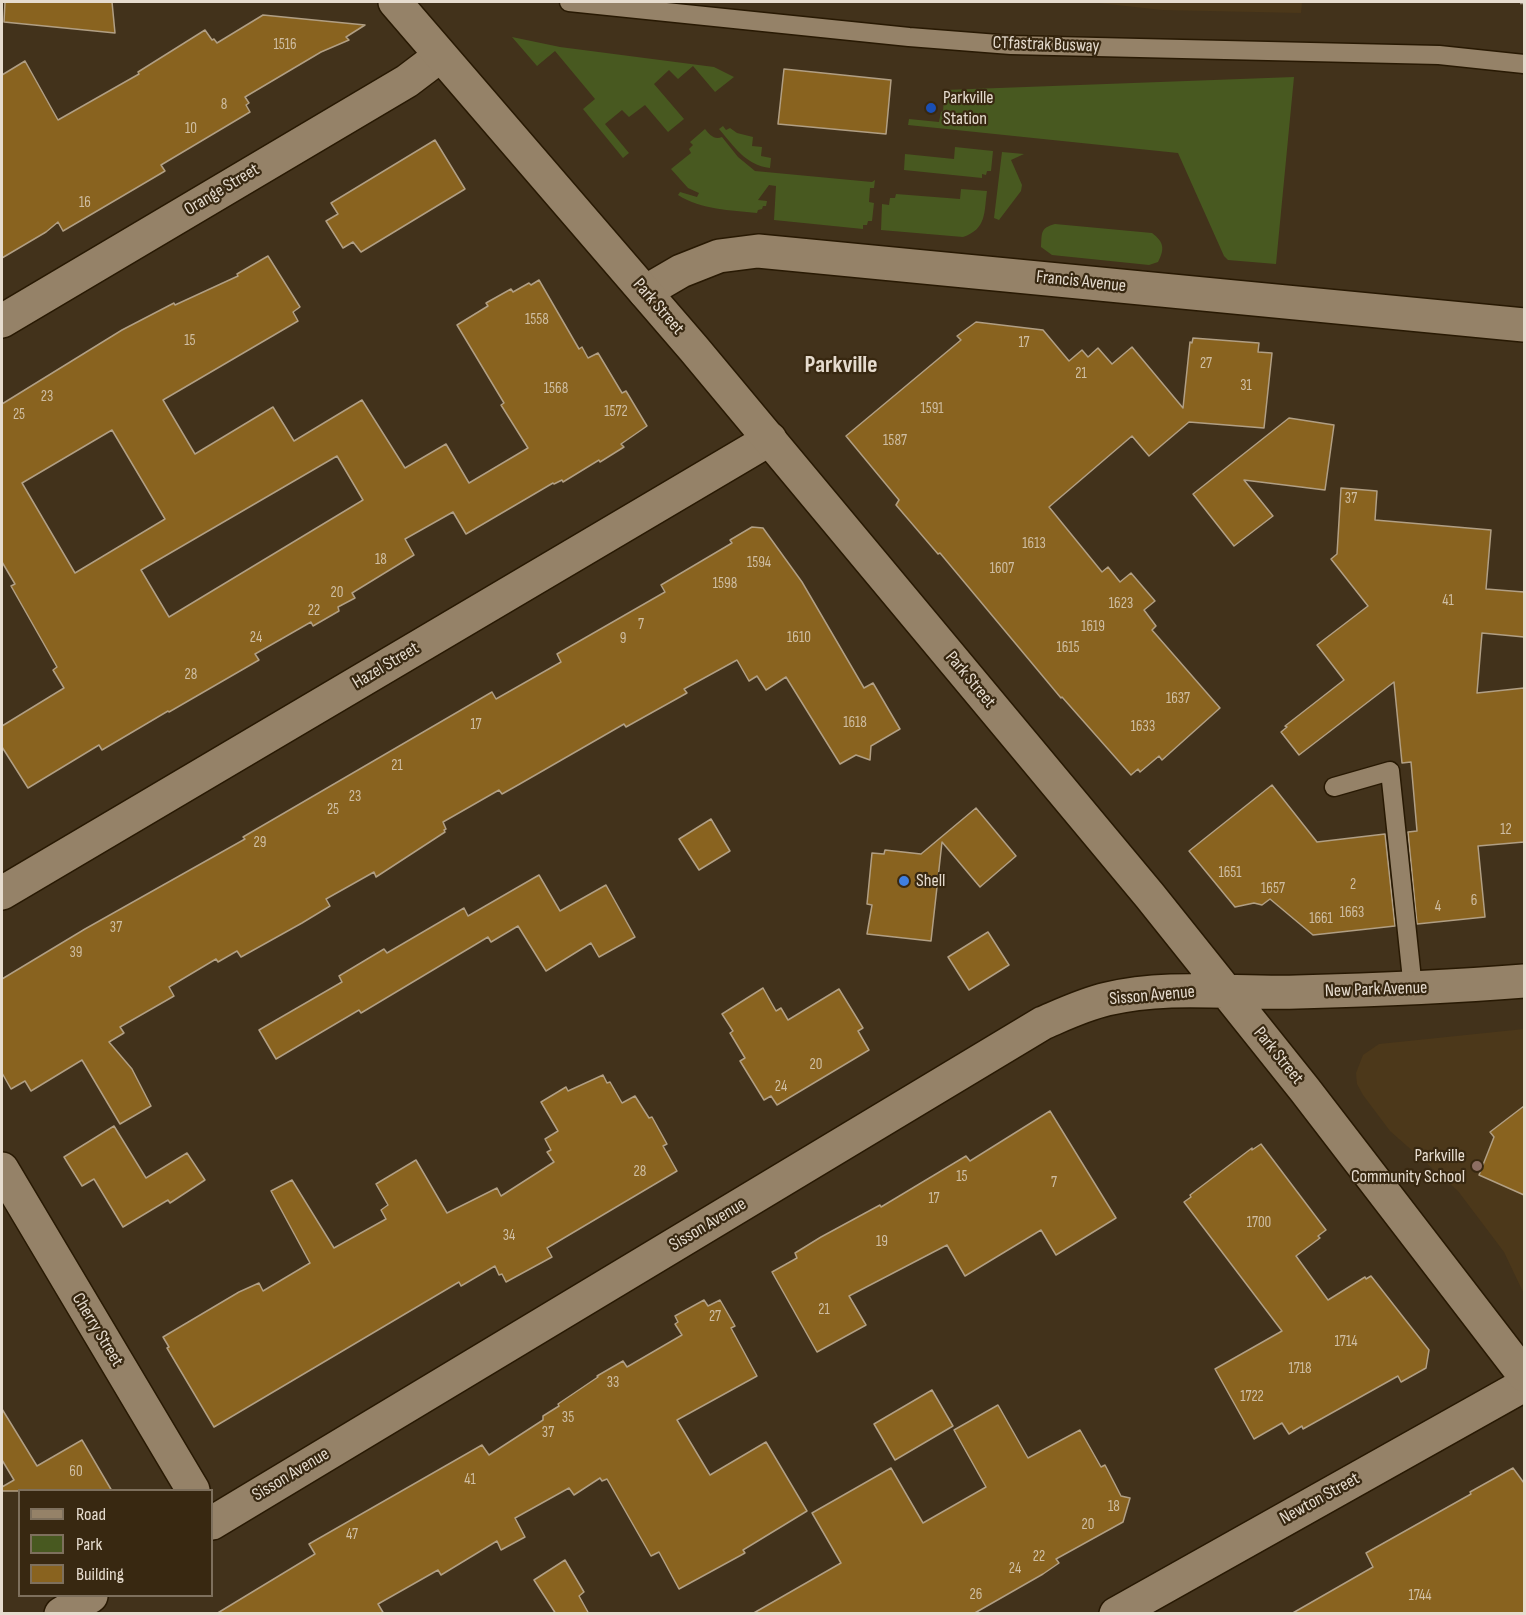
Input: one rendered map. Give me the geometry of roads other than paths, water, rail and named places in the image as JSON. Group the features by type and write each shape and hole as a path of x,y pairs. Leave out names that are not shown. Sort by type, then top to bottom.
{"main road":[{"name":"Park Street","path":"395,2 770,439 1084,816 1305,1090 1524,1375"},
{"name":"Orange Street","path":"2,321 407,81 440,56"},
{"name":"Francis Avenue","path":"645,292 681,271 719,256 758,251 1524,325"},
{"name":"Hazel Street","path":"2,893 770,439"},
{"name":"New Park Avenue","path":"1226,992 1413,989 1524,981"},
{"name":"Sisson Avenue","path":"213,1521 1043,1023 1073,1009 1108,999 1165,992 1226,992"},
{"name":"Cherry Street","path":"2,1169 193,1489"},
{"name":"Newton Street","path":"1116,1614 1524,1385"},
{"path":"61,1614 89,1597"}],"lane":[{"name":"CTfastrak Busway","path":"569,2 909,37 1011,45 1439,55 1524,64"},
{"path":"1334,787 1390,771 1413,989"}],"place":[{"name":"Parkville Station","path":"931,108"},
{"name":"Shell","path":"904,881"},
{"name":"Parkville Community School","path":"1477,1166"}],"district":[{"name":"Parkville","path":"841,366"}]}
